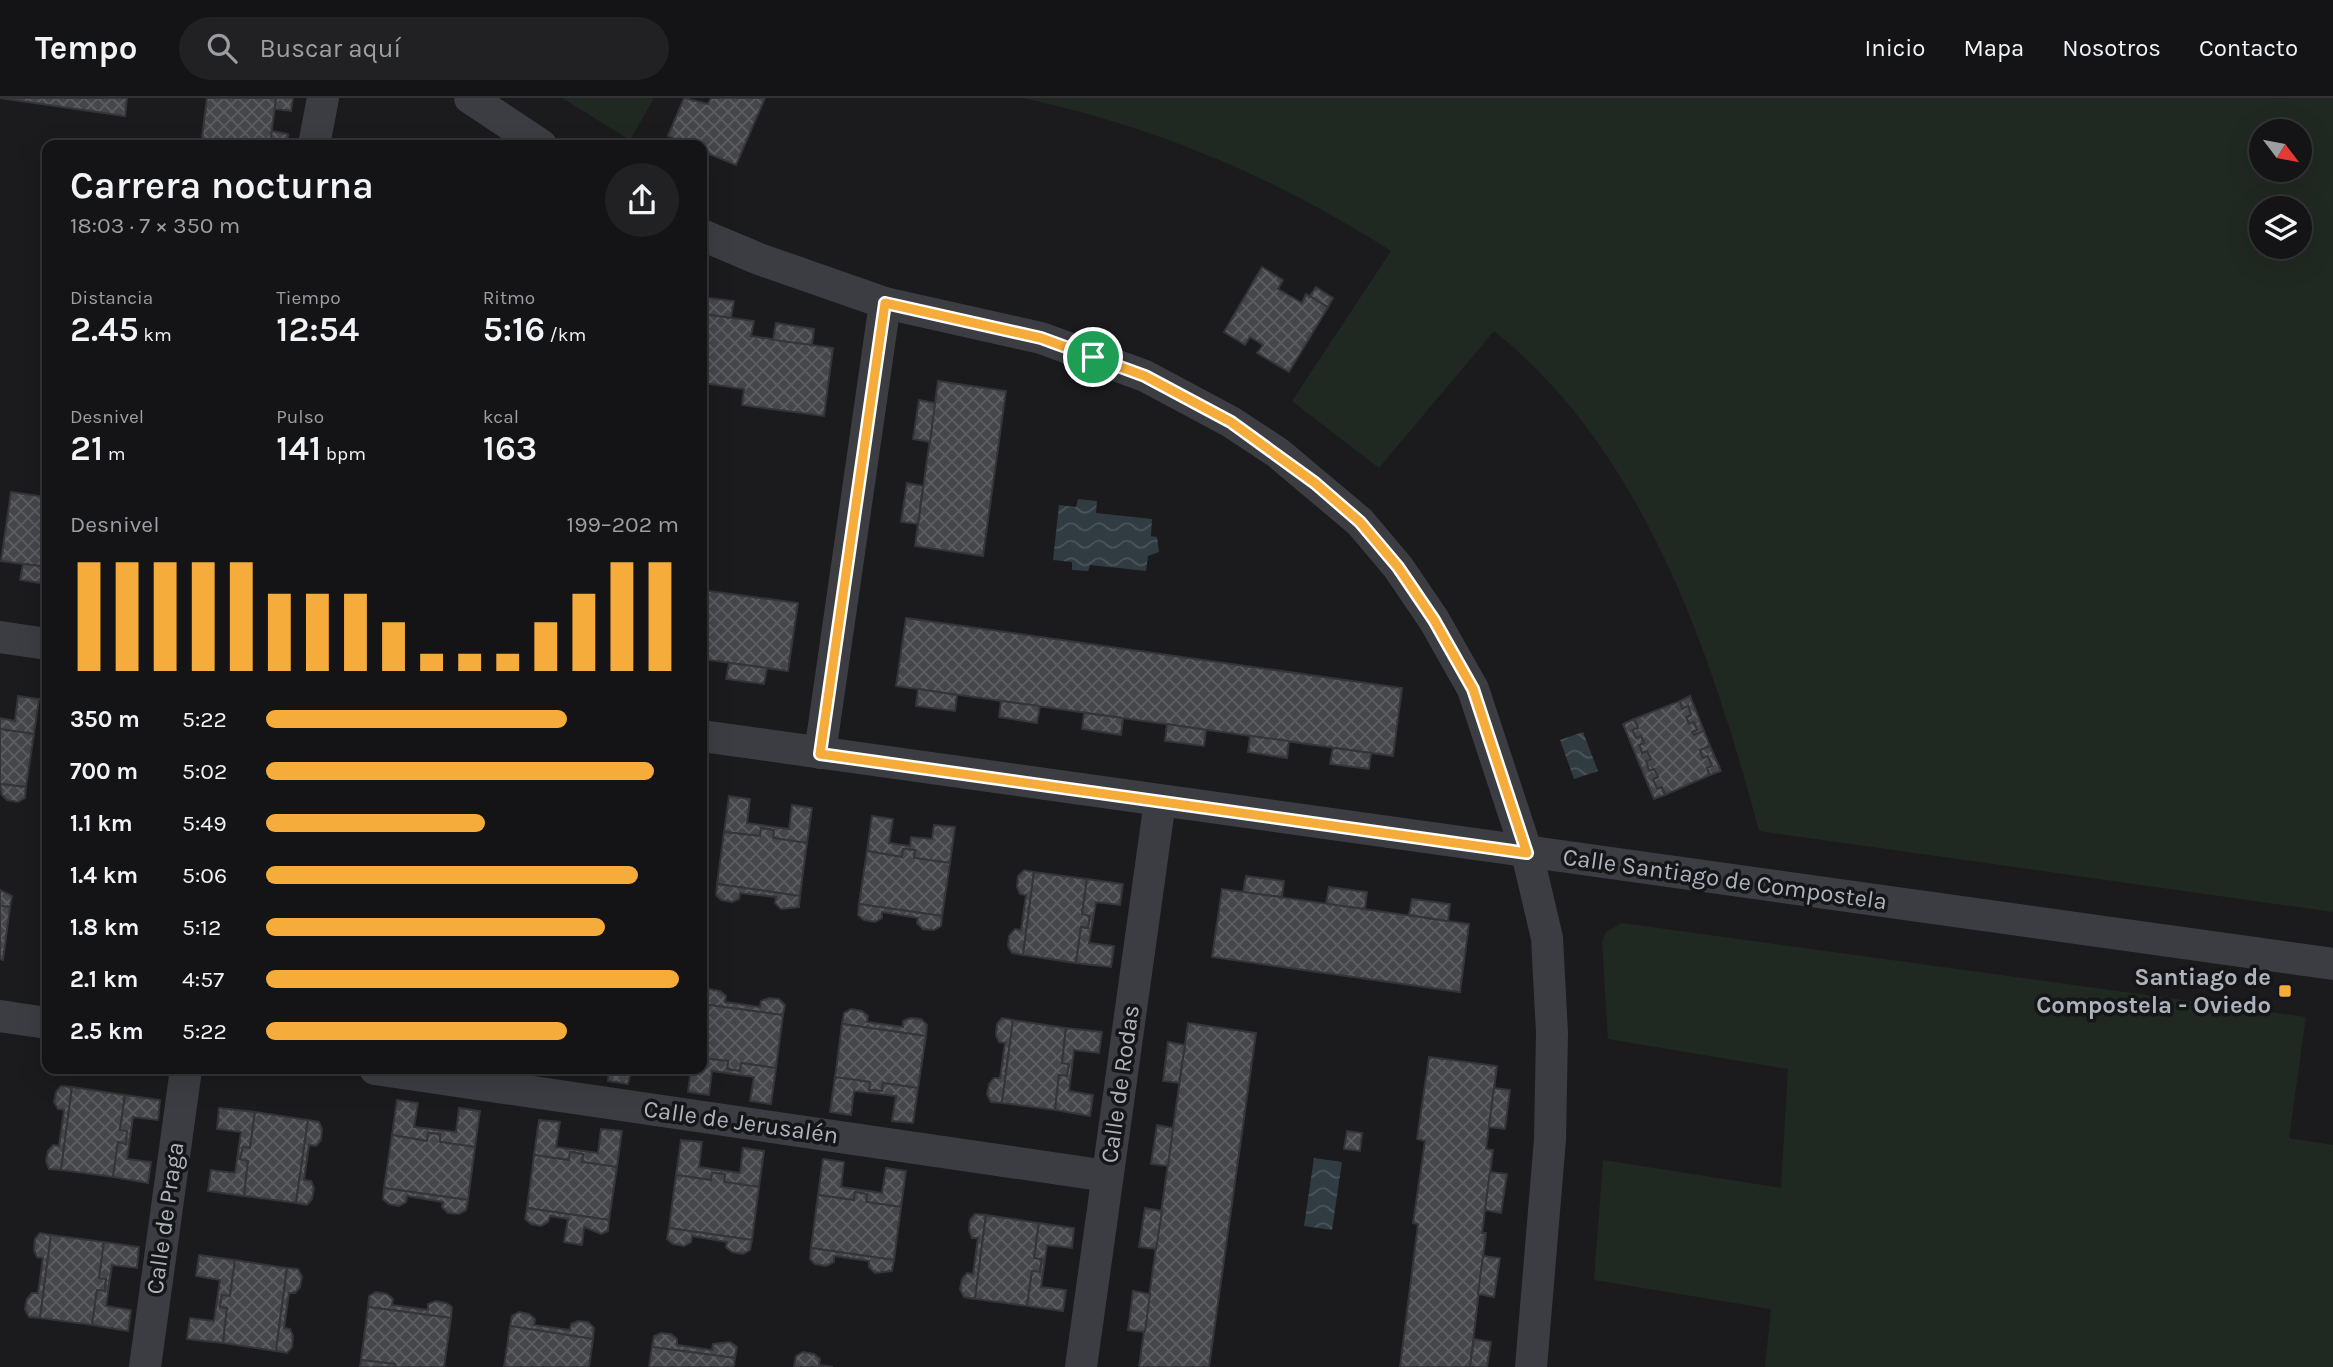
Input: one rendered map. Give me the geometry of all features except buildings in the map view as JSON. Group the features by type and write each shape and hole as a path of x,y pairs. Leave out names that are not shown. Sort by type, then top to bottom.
{"street":[{"path":"315,140 323,98"},
{"path":"470,98 533,140"},
{"path":"707,237 759,259 885,303 1041,338 1145,376 1231,422 1278,453 1360,522 1398,567 1434,620 1473,689 1527,853 1548,938 1552,1034 1550,1139 1531,1367"},
{"path":"820,754 885,303"},
{"path":"0,637 42,643"},
{"name":"Calle Santiago de Compostela","path":"707,737 1527,853 1948,908 2333,964"},
{"name":"Calle de Rodas","path":"1081,1367 1160,801"},
{"path":"0,1016 42,1022"},
{"name":"Calle de Praga","path":"145,1367 185,1074"},
{"name":"Calle de Jerusalén","path":"409,1074 1107,1176"}],"shaded area":[{"path":"562,98 654,98 630,140"},
{"path":"1022,98 2333,98 2333,912 1759,831 1719,695 1694,626 1665,559 1631,494 1592,434 1546,379 1494,331 1379,468 1292,401 1391,251 1304,200 1259,178 1167,139 1120,123"},
{"path":"1622,923 2306,1017 2289,1138 2333,1145 2333,1367 1765,1367 1771,1309 1594,1280 1603,1160 1781,1188 1788,1069 1608,1039 1602,941 1606,932"}],"water":[{"path":"1078,499 1097,501 1096,513 1152,519 1151,536 1157,537 1159,552 1148,556 1146,571 1090,565 1088,571 1072,570 1072,562 1053,560 1059,505 1076,507"},
{"path":"1583,732 1598,771 1574,779 1560,740"},
{"path":"1314,1158 1342,1162 1332,1230 1304,1226"}],"place":[{"name":"Santiago de Compostela - Oviedo","path":"2285,991"}],"route":[{"path":"885,303 1041,338 1093,357 1145,376 1231,422 1278,453 1360,522 1398,567 1434,620 1473,689 1507,799 1527,853 820,754 885,303"}]}
